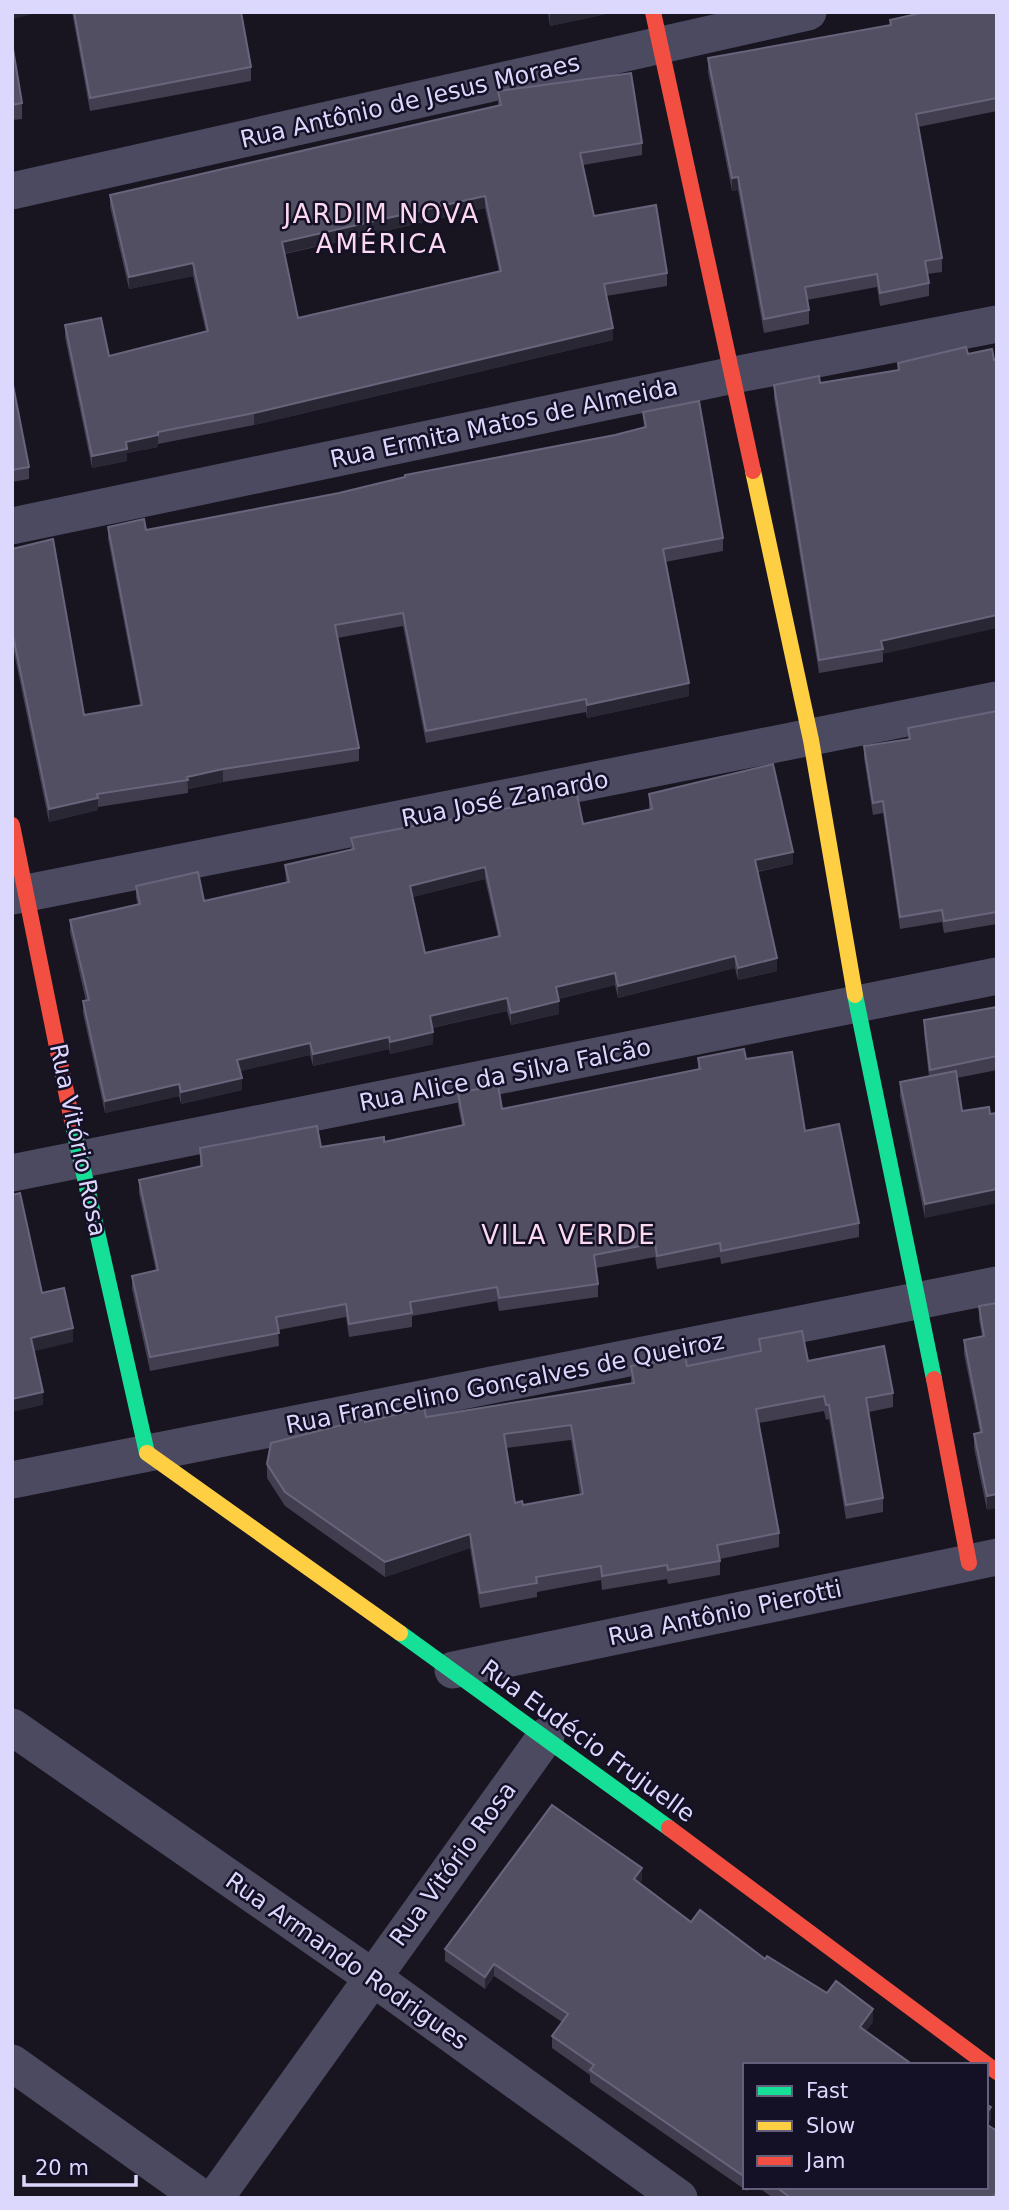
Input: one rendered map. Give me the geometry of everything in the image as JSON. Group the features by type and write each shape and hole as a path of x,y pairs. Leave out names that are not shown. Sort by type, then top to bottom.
{"street":[{"name":"Rua Antônio de Jesus Moraes","path":"12,191 657,28 808,12"},
{"path":"657,28 811,740 857,1005 919,1300 983,1560"},
{"name":"Rua Ermita Matos de Almeida","path":"12,526 734,375 997,324"},
{"name":"Rua José Zanardo","path":"20,894 811,740 997,700"},
{"name":"Rua Vitório Rosa","path":"12,825 20,894 147,1454"},
{"name":"Rua Alice da Silva Falcão","path":"12,1173 997,976"},
{"name":"Rua Francelino Gonçalves de Queiroz","path":"12,1480 997,1285"},
{"name":"Rua Eudécio Frujuelle","path":"147,1454 546,1736 985,2063"},
{"name":"Rua Antônio Pierotti","path":"453,1670 983,1560"},
{"name":"Rua Armando Rodrigues","path":"12,1727 372,1977 679,2198"},
{"name":"Rua Vitório Rosa","path":"215,2198 546,1736"},
{"path":"12,2063 202,2198"}],"building":[{"path":"74,12 241,12 251,67 90,98"},
{"path":"925,12 997,12 997,98 916,114 942,258 925,261 929,283 880,293 877,274 805,287 809,310 764,319 738,177 732,178 708,58 891,25 890,20"},
{"path":"12,43 22,103 12,105"},
{"path":"631,73 642,143 580,153 594,216 656,205 667,273 604,284 613,328 254,413 158,432 158,435 126,442 127,449 92,456 65,325 101,318 109,356 208,331 193,263 129,277 110,195 501,105 498,91","holes":["485,196 501,271 298,318 282,242"]},
{"path":"966,347 968,354 992,349 994,360 997,359 997,615 881,641 883,649 819,660 774,385 819,376 820,383 899,370 898,363"},
{"path":"12,380 29,467 12,470"},
{"path":"699,401 723,538 663,549 689,683 587,705 586,699 426,731 403,613 335,625 359,748 223,769 187,777 188,780 97,794 98,798 49,809 12,631 12,549 53,539 84,715 142,705 108,527 144,519 146,530 339,493 405,475 615,435 646,427 643,412"},
{"path":"997,711 997,912 944,921 942,910 900,917 883,801 873,803 864,746 910,739 908,728"},
{"path":"773,764 793,852 755,860 777,958 738,968 735,956 618,986 615,973 556,987 559,1001 511,1013 507,998 430,1016 433,1032 390,1042 389,1037 313,1054 310,1043 237,1060 242,1078 181,1092 179,1084 105,1101 83,1001 89,1000 70,920 140,904 136,886 198,872 204,901 289,882 285,865 354,849 351,838 577,795 583,824 652,809 649,794","holes":["485,867 500,936 425,953 410,886"]},
{"path":"997,1007 997,1056 930,1070 924,1020"},
{"path":"744,1049 746,1059 792,1052 805,1131 839,1124 859,1223 721,1251 720,1243 657,1256 655,1243 594,1255 598,1284 499,1298 497,1287 410,1302 412,1313 349,1324 346,1304 276,1317 279,1333 150,1357 132,1276 158,1270 139,1180 202,1166 200,1148 317,1126 321,1147 384,1137 384,1142 464,1125 458,1093 498,1085 502,1109 700,1069 698,1058"},
{"path":"956,1071 962,1111 989,1107 990,1114 997,1113 997,1189 925,1204 900,1082"},
{"path":"20,1193 42,1293 64,1288 73,1328 31,1338 43,1392 12,1399 12,1195"},
{"path":"997,1303 997,1494 987,1496 974,1434 982,1432 964,1340 984,1336 979,1306"},
{"path":"802,1331 808,1361 884,1346 893,1393 866,1398 883,1498 846,1505 829,1405 826,1405 824,1396 756,1409 779,1533 717,1545 720,1561 668,1570 667,1565 602,1576 601,1566 536,1577 537,1583 480,1593 470,1534 385,1562 285,1492 267,1464 271,1443 365,1419 365,1422 424,1408 426,1417 634,1383 631,1366 685,1357 687,1366 761,1351 759,1339","holes":["571,1425 583,1494 523,1505 522,1501 515,1503 504,1434"]},
{"path":"552,1805 642,1868 634,1879 691,1922 700,1910 765,1959 767,1956 827,1993 836,1981 873,2009 860,2027 910,2063 743,2063 743,2176 590,2070 594,2065 552,2036 568,2014 494,1964 485,1977 445,1949"},
{"path":"988,2125 997,2131 997,2191 992,2198 791,2198 779,2189 988,2189"}],"traffic: fast":[{"path":"855,995 934,1379"},
{"path":"72,1121 147,1453"},
{"path":"400,1633 669,1828"}],"traffic: slow":[{"path":"753,471 811,740 855,995"},
{"path":"147,1453 400,1633"}],"traffic: jam":[{"path":"653,12 753,471"},
{"path":"12,825 72,1121"},
{"path":"934,1379 969,1563"},
{"path":"669,1828 985,2063"},
{"path":"988,2065 997,2072"}],"district":[{"name":"JARDIM NOVA AMÉRICA","path":"382,229"},
{"name":"VILA VERDE","path":"569,1235"}]}
